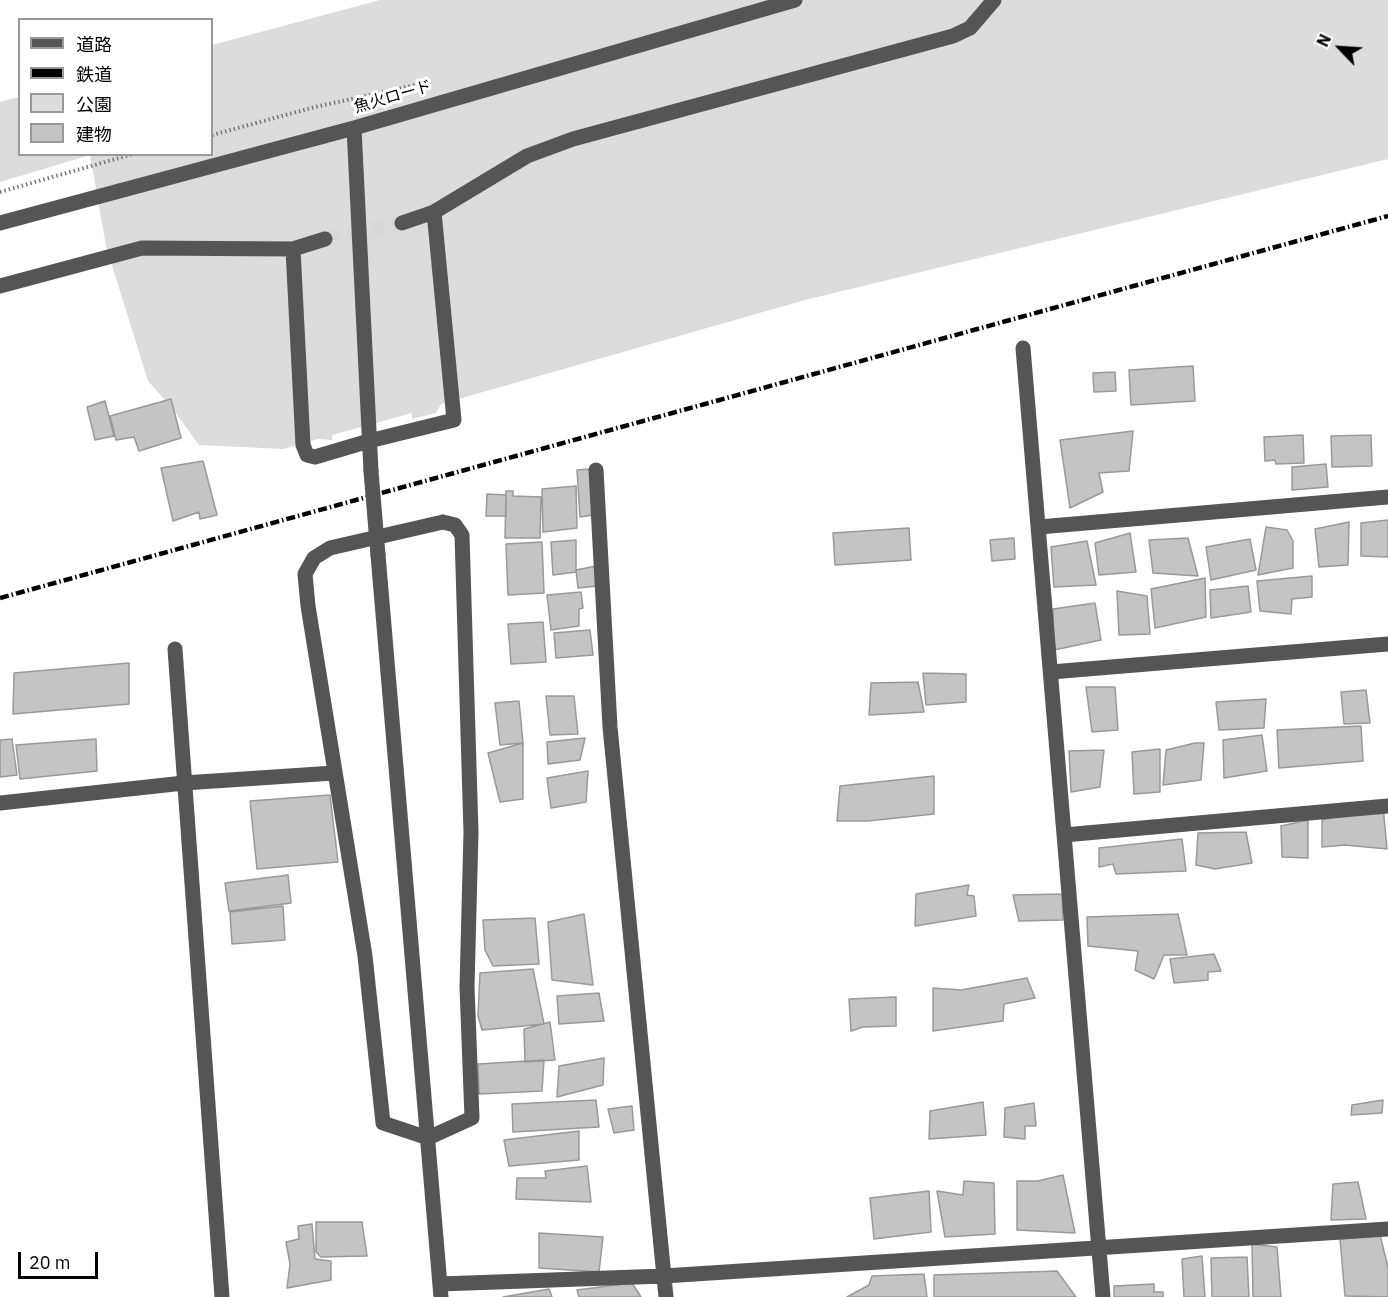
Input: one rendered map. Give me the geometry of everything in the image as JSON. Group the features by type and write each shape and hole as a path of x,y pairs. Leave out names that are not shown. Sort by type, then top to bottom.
{"street":[{"name":"魚火ロード","path":"0,223 354,128 795,0"},
{"path":"402,223 434,212 527,156 573,139 953,36 970,28 987,12 994,0"},
{"path":"354,128 371,471 441,1290 1388,1229"},
{"path":"293,249 303,445 307,455 315,457 454,420 434,212"},
{"path":"0,286 142,248 293,249 325,239"},
{"path":"1023,348 1103,1297"},
{"path":"596,470 610,727 666,1297"},
{"path":"1039,527 1388,498"},
{"path":"443,522 455,525 462,535 471,820 467,987 472,1118 428,1138 383,1123 365,956 334,773 305,574 314,558 330,548 412,527 443,522"},
{"path":"1051,672 1388,644"},
{"path":"175,649 222,1297"},
{"path":"0,803 184,783 334,773"},
{"path":"1064,835 1388,806"}],"path":[{"path":"0,192 126,156"}],"green space":[{"path":"380,0 1388,0 1388,159 805,300 441,404 436,413 412,419 412,413 332,435 332,440 318,439 283,449 199,445 173,409 148,381 106,246 90,156 213,156 213,45"},
{"path":"18,97 18,156 87,156 0,182 0,102"}],"building":[{"path":"1193,366 1195,401 1131,405 1129,370"},
{"path":"1115,372 1116,391 1094,392 1093,373"},
{"path":"171,399 181,438 139,451 134,437 116,440 110,416"},
{"path":"105,401 114,436 95,440 87,407"},
{"path":"1133,431 1129,471 1099,473 1103,492 1070,508 1060,440"},
{"path":"1303,435 1304,463 1276,464 1275,460 1265,461 1264,437"},
{"path":"1371,435 1372,466 1332,467 1331,436"},
{"path":"203,461 217,515 200,519 199,512 173,521 161,468"},
{"path":"1326,464 1328,487 1292,490 1292,467"},
{"path":"590,469 593,515 580,517 577,470"},
{"path":"576,486 577,528 543,532 542,489"},
{"path":"506,491 513,491 513,496 541,497 540,538 505,538"},
{"path":"487,494 506,495 506,516 486,516"},
{"path":"1388,520 1388,557 1361,556 1361,523"},
{"path":"1349,522 1348,565 1319,567 1315,529"},
{"path":"1266,527 1287,530 1293,541 1293,568 1258,575"},
{"path":"909,528 911,560 835,565 833,533"},
{"path":"1130,533 1136,572 1099,575 1095,543"},
{"path":"1014,538 1015,559 992,561 990,540"},
{"path":"1188,538 1198,576 1153,573 1149,540"},
{"path":"1250,539 1256,570 1211,580 1206,547"},
{"path":"576,540 576,572 553,575 551,542"},
{"path":"1087,541 1096,585 1054,587 1051,547"},
{"path":"542,542 544,593 508,595 506,544"},
{"path":"596,566 598,586 578,588 576,570"},
{"path":"1312,576 1312,597 1292,599 1291,614 1260,611 1257,581"},
{"path":"1205,578 1206,617 1155,628 1151,589"},
{"path":"1248,586 1251,612 1211,618 1210,590"},
{"path":"1117,591 1147,596 1150,634 1119,635"},
{"path":"581,592 583,608 579,609 579,626 551,630 547,595"},
{"path":"1095,603 1101,640 1054,650 1053,609"},
{"path":"543,622 546,662 511,664 508,624"},
{"path":"590,630 593,655 556,658 554,633"},
{"path":"129,663 129,704 13,714 14,673"},
{"path":"923,673 966,674 966,702 926,705"},
{"path":"918,682 924,712 869,715 871,683"},
{"path":"1086,687 1115,687 1118,730 1092,732"},
{"path":"1366,690 1370,723 1344,724 1341,692"},
{"path":"546,696 574,696 578,734 550,735"},
{"path":"1266,699 1264,728 1219,730 1216,702"},
{"path":"519,701 523,743 500,745 495,703"},
{"path":"1361,726 1363,761 1279,768 1277,730"},
{"path":"1262,735 1267,771 1224,778 1223,740"},
{"path":"585,738 580,760 548,764 547,742"},
{"path":"12,739 17,775 0,777 0,740"},
{"path":"96,739 97,771 20,779 16,745"},
{"path":"523,743 523,799 500,802 488,753"},
{"path":"1204,743 1201,780 1163,785 1166,750"},
{"path":"1160,749 1160,792 1134,794 1132,752"},
{"path":"1104,750 1100,787 1071,792 1069,751"},
{"path":"588,771 586,802 551,808 547,778"},
{"path":"934,776 934,814 868,821 837,821 840,786"},
{"path":"330,795 338,862 257,869 250,801"},
{"path":"1383,806 1387,849 1345,845 1322,847 1322,820"},
{"path":"1308,820 1308,858 1282,857 1281,826"},
{"path":"1246,832 1252,863 1215,869 1196,865 1198,833"},
{"path":"1182,839 1186,871 1116,874 1113,864 1099,867 1099,848"},
{"path":"288,875 291,903 229,911 225,883"},
{"path":"969,885 967,895 974,896 976,916 915,926 916,894"},
{"path":"1062,894 1063,920 1019,921 1013,895"},
{"path":"283,906 285,940 232,944 230,912"},
{"path":"584,914 593,985 552,980 548,922"},
{"path":"1178,914 1187,955 1164,955 1154,979 1135,970 1138,951 1088,946 1087,917"},
{"path":"535,918 539,964 493,966 485,950 483,920"},
{"path":"1214,954 1221,971 1208,972 1208,980 1174,983 1170,959"},
{"path":"533,969 544,1024 482,1030 478,1016 480,973"},
{"path":"1027,978 1035,998 1004,1004 1003,1021 933,1031 933,988 961,990"},
{"path":"599,993 604,1021 559,1024 557,996"},
{"path":"896,997 896,1026 863,1027 851,1031 849,999"},
{"path":"550,1022 555,1060 525,1062 524,1029"},
{"path":"604,1058 603,1085 557,1097 559,1066"},
{"path":"544,1060 542,1091 479,1094 478,1064"},
{"path":"596,1100 599,1127 513,1132 512,1104"},
{"path":"1383,1100 1382,1113 1351,1115 1352,1105"},
{"path":"983,1102 986,1135 929,1139 930,1111"},
{"path":"1034,1103 1036,1126 1025,1126 1025,1139 1004,1137 1005,1108"},
{"path":"632,1106 634,1130 614,1133 608,1109"},
{"path":"579,1131 579,1160 509,1166 504,1140"},
{"path":"587,1166 591,1202 516,1199 517,1178 546,1178 545,1171"},
{"path":"1063,1175 1075,1233 1017,1230 1017,1181 1038,1181"},
{"path":"964,1181 994,1183 995,1234 945,1237 937,1191 963,1195"},
{"path":"1358,1182 1366,1219 1331,1220 1333,1184"},
{"path":"929,1191 931,1232 874,1239 870,1198"},
{"path":"316,1222 362,1222 367,1256 321,1257 316,1252"},
{"path":"312,1224 315,1259 331,1261 331,1280 287,1288 290,1264 286,1242 299,1239 298,1226"},
{"path":"539,1233 603,1237 599,1272 539,1268"},
{"path":"1380,1235 1388,1267 1388,1297 1345,1296 1340,1239"},
{"path":"1252,1244 1277,1247 1281,1297 1253,1297"},
{"path":"1202,1256 1205,1297 1184,1297 1182,1259"},
{"path":"1247,1257 1249,1297 1212,1297 1211,1258"},
{"path":"1057,1271 1076,1297 934,1297 934,1275"},
{"path":"924,1274 927,1297 847,1297 869,1285 872,1276"},
{"path":"632,1283 641,1297 579,1297 577,1290"},
{"path":"1154,1284 1154,1292 1163,1292 1163,1297 1114,1297 1114,1286"},
{"path":"549,1289 552,1297 503,1297"}],"tunnel":[{"path":"325,239 402,223"}],"railway":[{"path":"0,598 1388,216"}]}
